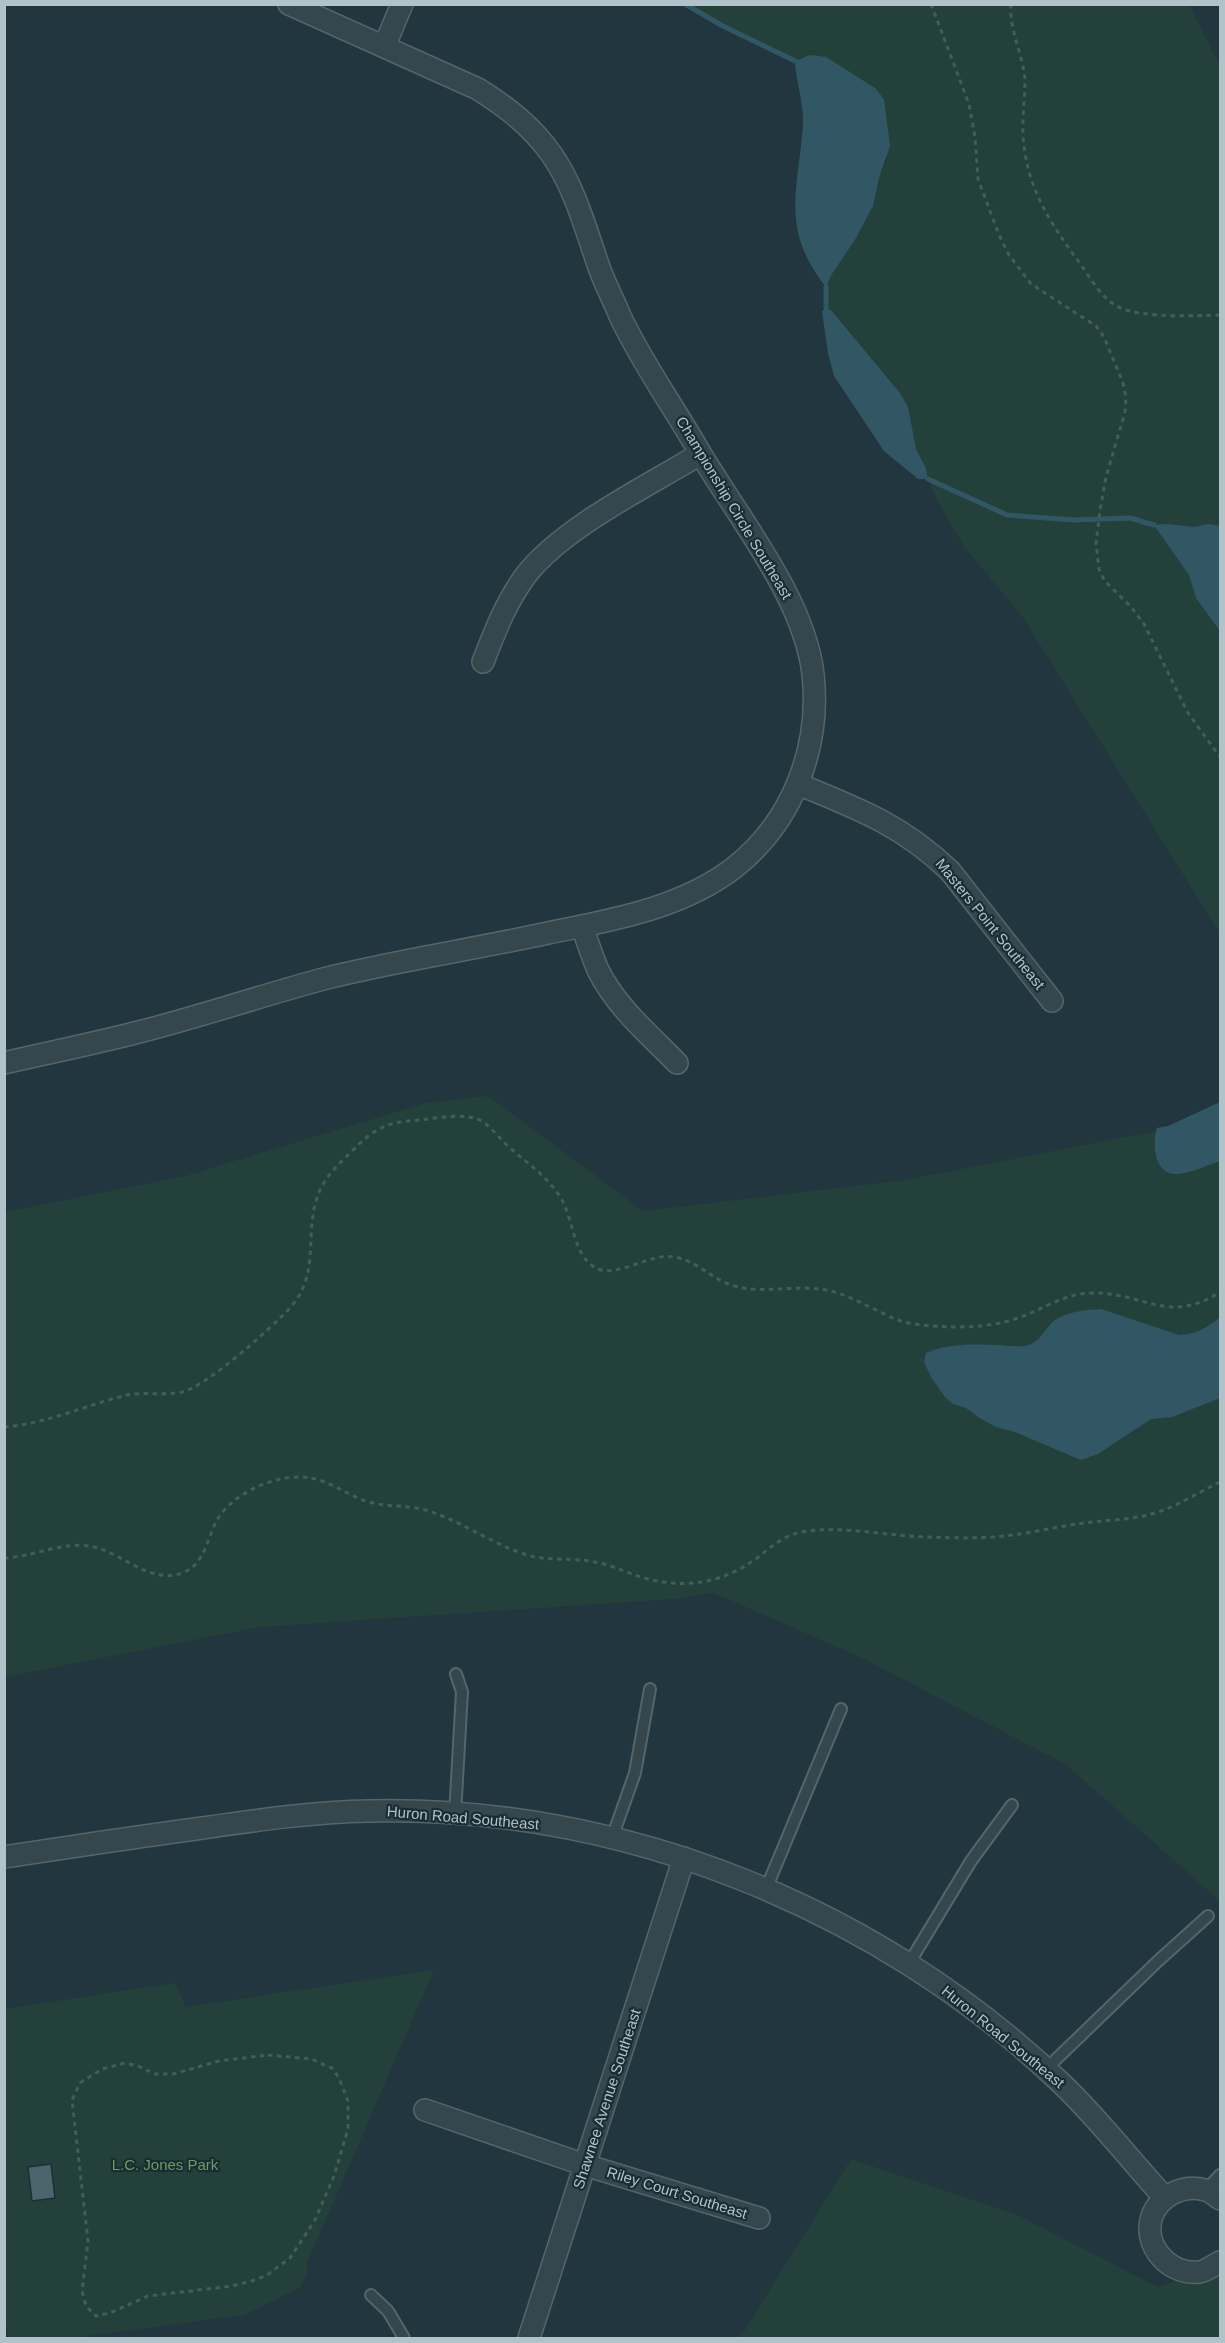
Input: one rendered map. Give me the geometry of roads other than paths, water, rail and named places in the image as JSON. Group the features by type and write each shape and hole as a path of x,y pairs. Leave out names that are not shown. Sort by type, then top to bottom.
{"street":[{"name":"Championship Circle Southeast","path":"4,1063 135,1033 328,978 582,926 677,900 714,881 736,866 756,847 782,815 805,766 813,725 815,698 807,644 792,606 623,321 601,272 573,194 554,157 532,130 502,103 460,80 385,45 289,4"},
{"path":"385,45 402,4"},
{"path":"483,662 511,597 527,574 547,553 592,519 700,454"},
{"name":"Masters Point Southeast","path":"798,784 885,822 930,852 950,872 1052,1001"},
{"path":"582,926 599,971 614,995 631,1016 677,1063"},
{"name":"Huron Road Southeast","path":"4,1857 290,1816 374,1811 455,1815 540,1824 612,1838 684,1858 766,1889 847,1929 908,1965 977,2012 1046,2069 1081,2103 1164,2198"},
{"name":"Shawnee Avenue Southeast","path":"529,2338 684,1858"},
{"name":"Riley Court Southeast","path":"424,2110 585,2165 759,2218"},
{"path":"1216,2188 1184,2188 1164,2198 1152,2216 1151,2238 1161,2258 1179,2271 1201,2272 1221,2262"}],"lane":[{"path":"455,1815 462,1692 456,1674"},
{"path":"612,1838 635,1773 650,1689"},
{"path":"766,1889 841,1709"},
{"path":"908,1965 971,1861 1012,1805"},
{"path":"1046,2069 1208,1916"},
{"path":"371,2295 388,2311 404,2338"}],"water":[{"path":"810,55 826,57 875,88 884,99 890,146 879,178 873,206 826,287 802,246 795,209 803,117 795,61"},
{"path":"826,308 831,310 900,393 908,407 916,449 926,468 928,479 918,479 884,451 834,376 822,311"},
{"path":"1209,524 1220,526 1220,631 1196,598 1189,575 1154,525 1195,527"},
{"path":"1220,1102 1220,1161 1194,1171 1178,1174 1164,1170 1159,1165 1155,1150 1157,1128 1168,1126"},
{"path":"1101,1309 1179,1335 1201,1330 1220,1317 1220,1398 1172,1417 1151,1419 1098,1454 1081,1460 1015,1432 996,1427 966,1408 953,1404 931,1377 924,1362 926,1353 951,1346 1029,1345 1038,1340 1059,1318 1080,1311"}],"waterway":[{"path":"685,4 721,25 795,61"},
{"path":"826,287 826,308"},
{"path":"928,479 1007,515 1073,520 1130,518 1154,525"}],"park label":[{"name":"L.C. Jones Park","path":"165,2165"}]}
